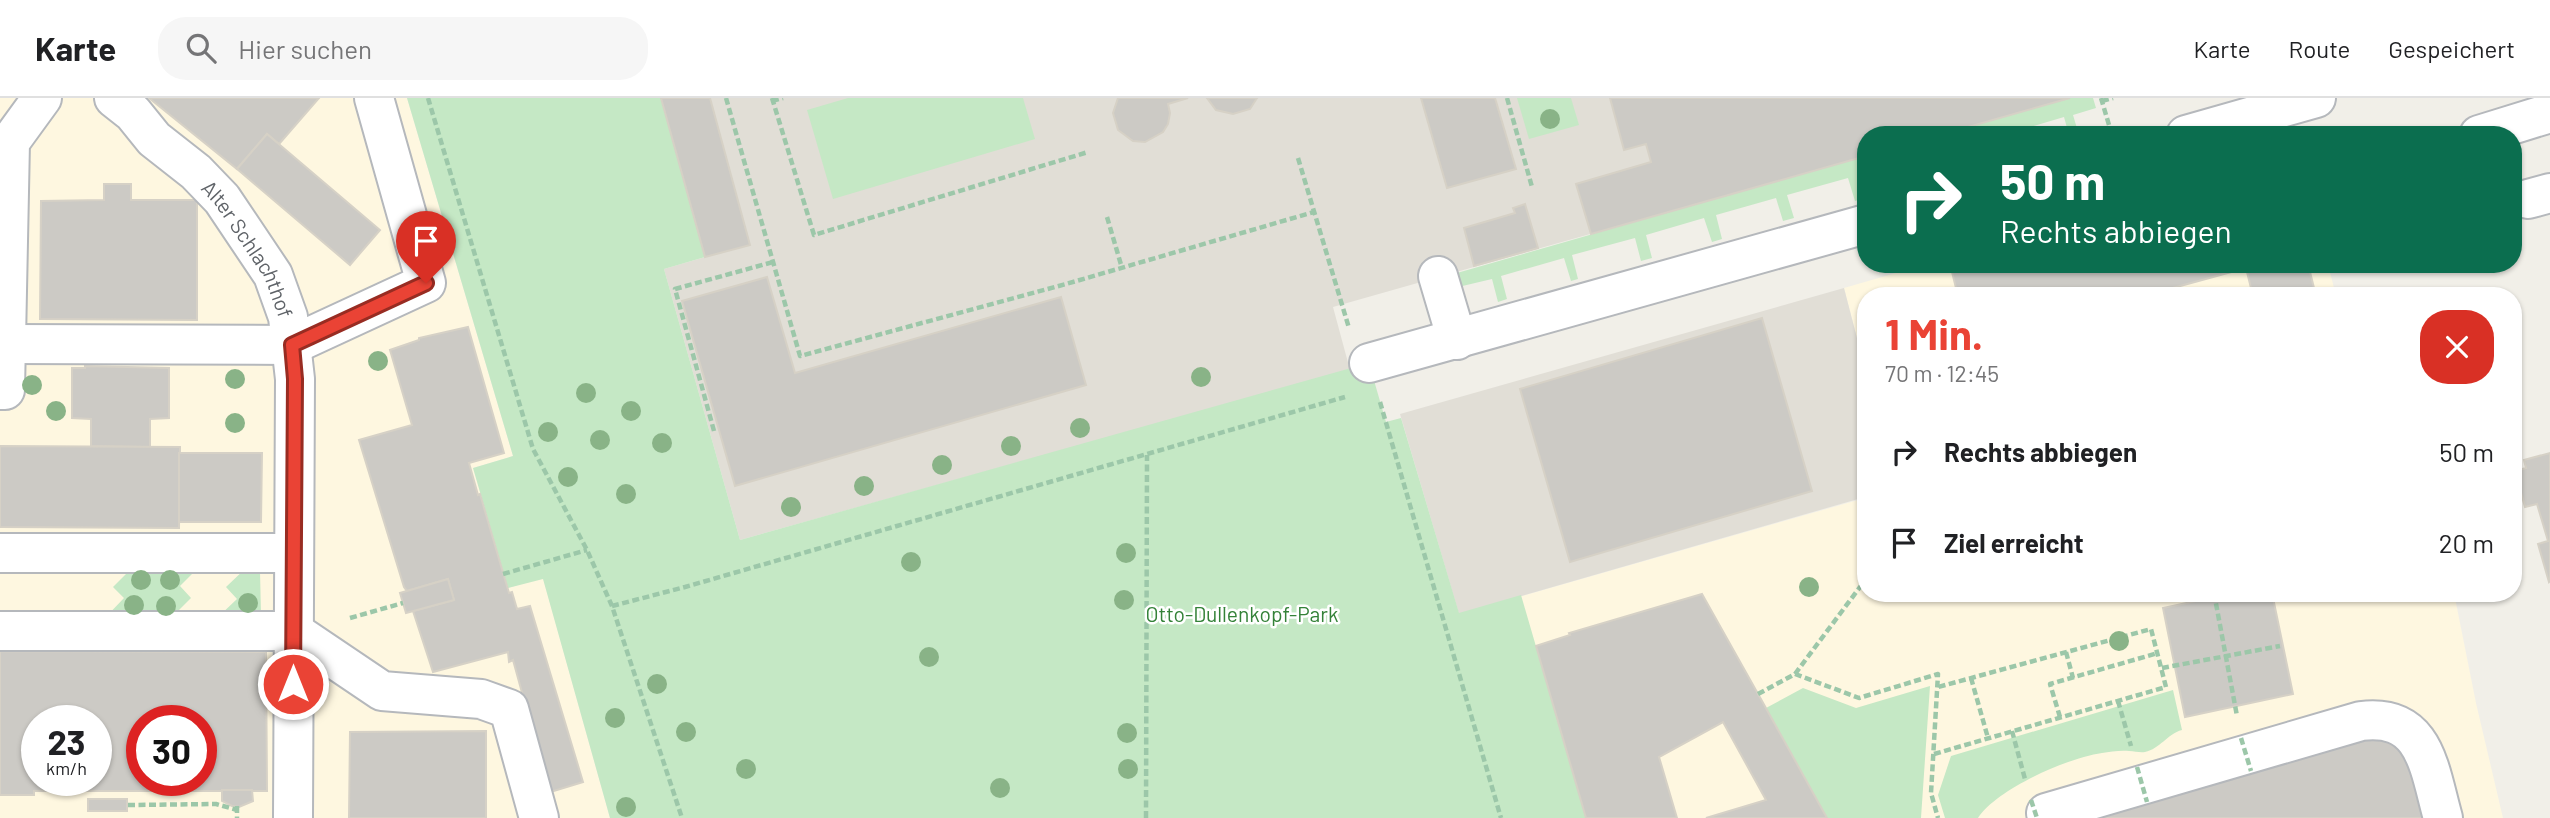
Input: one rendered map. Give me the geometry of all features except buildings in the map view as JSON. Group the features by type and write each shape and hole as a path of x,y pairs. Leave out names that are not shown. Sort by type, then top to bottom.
{"street":[{"path":"0,390 5,390 10,142 42,98"},
{"name":"Alter Schlachthof","path":"114,98 133,113 154,139 196,172 222,199 273,275 286,310 295,379 293,818"},
{"path":"6,344 292,345 426,283 374,98"},
{"path":"2218,126 2316,98"},
{"path":"2508,126 2550,113"},
{"path":"1360,379 1457,340 1857,227"},
{"path":"1438,276 1457,340"},
{"path":"0,553 293,553"},
{"path":"0,631 293,631 382,691 481,699 509,709 538,818"},
{"path":"2038,810 2361,721 2379,719 2396,723 2411,732 2421,745 2443,818"}],"path":[{"path":"428,98 533,449 587,550 612,606 682,818"},
{"path":"726,98 800,356 1122,268 1314,212"},
{"path":"783,98 772,99 814,235 1088,152"},
{"path":"1507,98 1532,187"},
{"path":"2109,126 2102,100 2113,98"},
{"path":"1298,158 1342,304"},
{"path":"1107,217 1122,268"},
{"path":"714,431 676,289 773,262"},
{"path":"612,606 1147,454 1360,379"},
{"path":"1380,400 1501,818"},
{"path":"1146,818 1147,454"},
{"path":"503,574 587,550"},
{"path":"1758,694 1795,674 1857,591"},
{"path":"2216,602 2238,724"},
{"path":"1934,754 2166,687 2151,629 1938,687"},
{"path":"2162,668 2280,646"},
{"path":"2066,652 2073,678"},
{"path":"2060,718 2050,684 2158,653"},
{"path":"1795,674 1859,698 1938,674 1931,793 1938,818"},
{"path":"1971,678 1988,738"},
{"path":"2118,701 2147,802"},
{"path":"2012,731 2038,810"},
{"path":"2241,738 2251,771"},
{"path":"128,805 216,804 237,808 237,818"}],"shaded area":[{"path":"0,98 407,98 513,456 473,468 508,588 543,578 610,818 0,818"},
{"path":"661,98 2070,98 1916,126 1857,126 1857,158 1333,307 1350,370 740,540 664,269 705,257"},
{"path":"1896,273 2330,273 2334,287 1857,287 1857,338 1844,288"},
{"path":"1844,288 1857,338 1857,499 1459,614 1400,414"},
{"path":"1857,500 1857,602 2456,602 2503,818 1519,818 1459,614"}],"green space":[{"name":"Otto-Dullenkopf-Park","path":"407,98 661,98 705,257 664,269 740,540 1369,363 1386,422 1401,418 1459,613 1521,595 1586,818 610,818 543,579 508,588 473,468 513,456"},
{"path":"848,98 1023,98 1035,139 833,199 807,110"},
{"path":"1517,98 1571,98 1579,125 1529,139"},
{"path":"2070,98 2093,98 2096,108 2073,115 2076,126 2066,126 2064,117 2034,126 1972,126"},
{"path":"1857,158 1855,201 1848,178 1787,195 1794,218 1783,221 1776,198 1716,215 1722,239 1712,242 1704,218 1646,235 1652,258 1641,261 1635,238 1572,255 1578,279 1571,281 1564,258 1501,276 1507,299 1498,302 1492,279 1454,288 1450,275"},
{"path":"200,566 180,586 191,598 170,619 104,619 124,598 113,587 133,567"},
{"path":"247,567 260,571 261,615 216,619 237,599 226,587"},
{"path":"1930,686 1921,818 1827,818 1766,708 1803,688 1856,708"},
{"path":"2173,690 2182,730 2155,748 2143,752 2102,753 2071,761 2016,786 2000,796 1978,818 1945,818 1938,795 1951,756"}],"route":[{"path":"293,684 295,379 292,345 426,283"}]}
